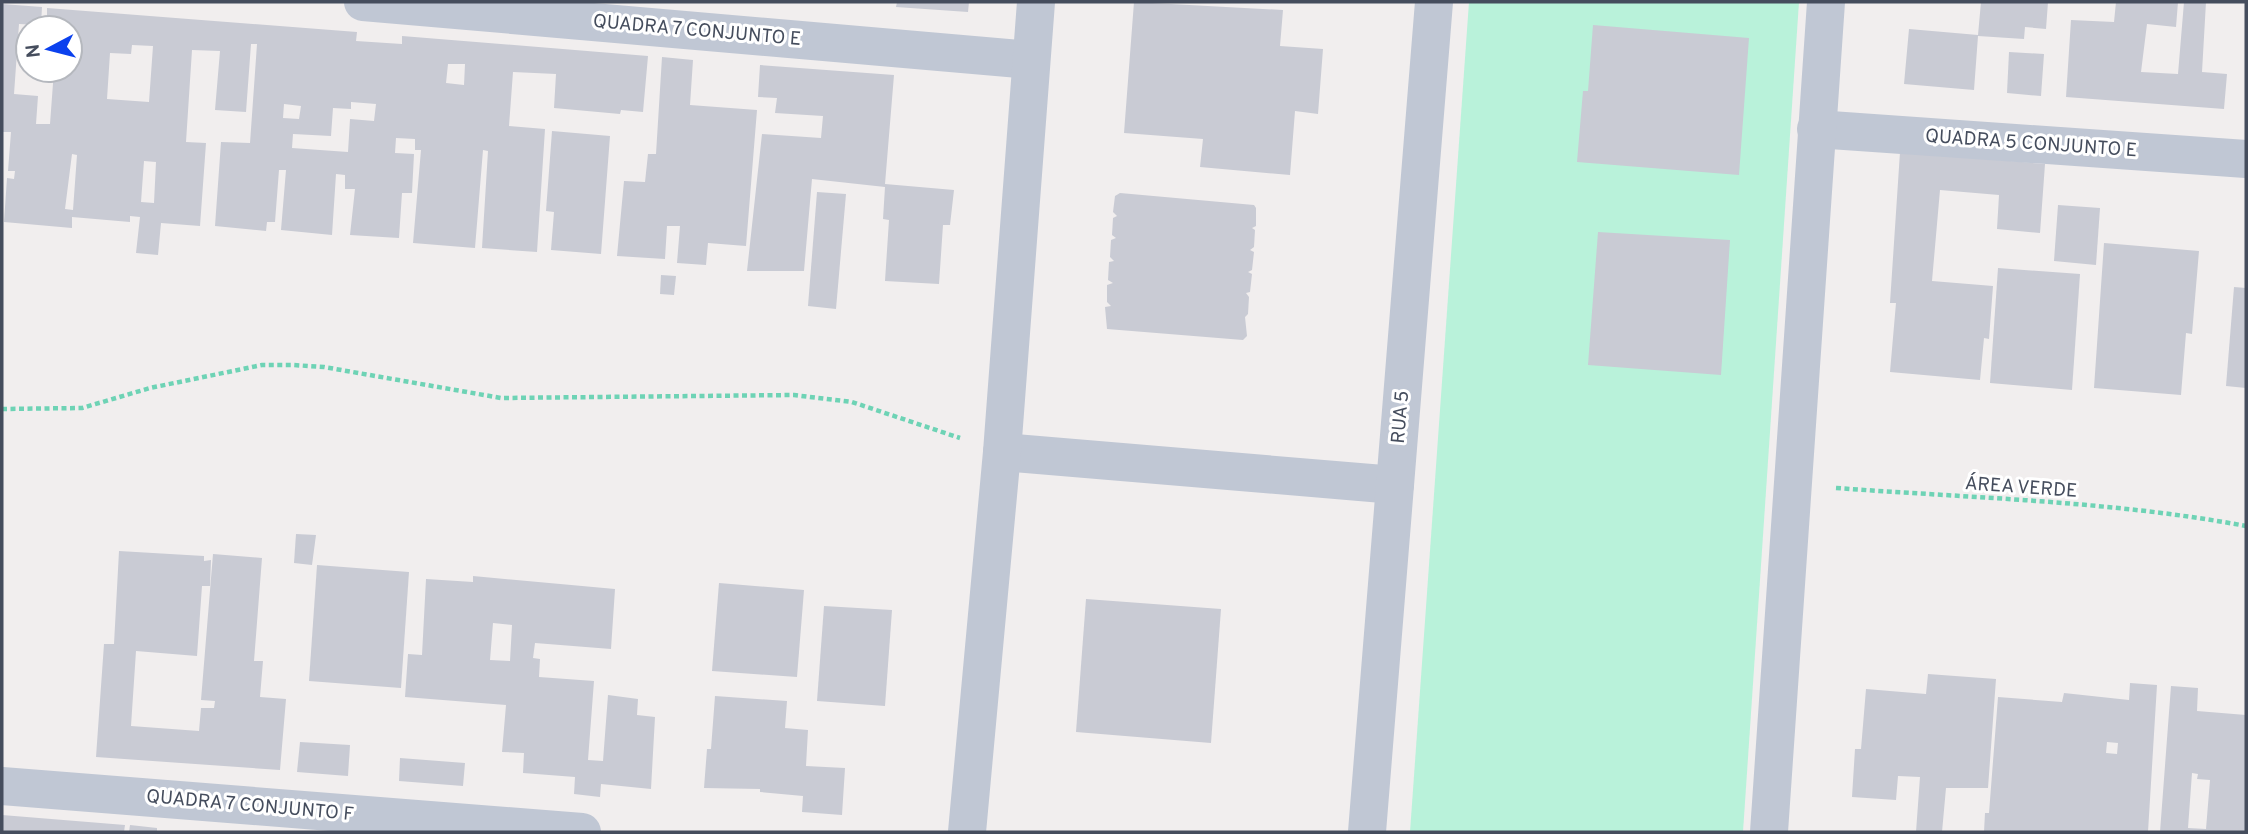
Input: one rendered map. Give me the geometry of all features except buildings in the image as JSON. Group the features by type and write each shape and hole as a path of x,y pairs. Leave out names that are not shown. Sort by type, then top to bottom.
{"street":[{"name":"QUADRA 7 CONJUNTO E","path":"363,2 1031,61"},
{"path":"967,832 1002,452 1036,2"},
{"name":"RUA 5","path":"1367,832 1434,2"},
{"path":"1769,832 1826,2"},
{"name":"QUADRA 5 CONJUNTO E","path":"1816,129 2246,159"},
{"path":"1002,452 1395,485"},
{"name":"QUADRA 7 CONJUNTO F","path":"2,786 582,832"}],"path":[{"path":"2,409 82,408 150,388 262,365 293,365 324,367 501,398 769,395 852,402 1002,452"},
{"name":"ÁREA VERDE","path":"1793,485 2048,503 2208,519 2246,526"}],"green space":[{"path":"1469,2 1799,2 1743,832 1410,832"}]}
